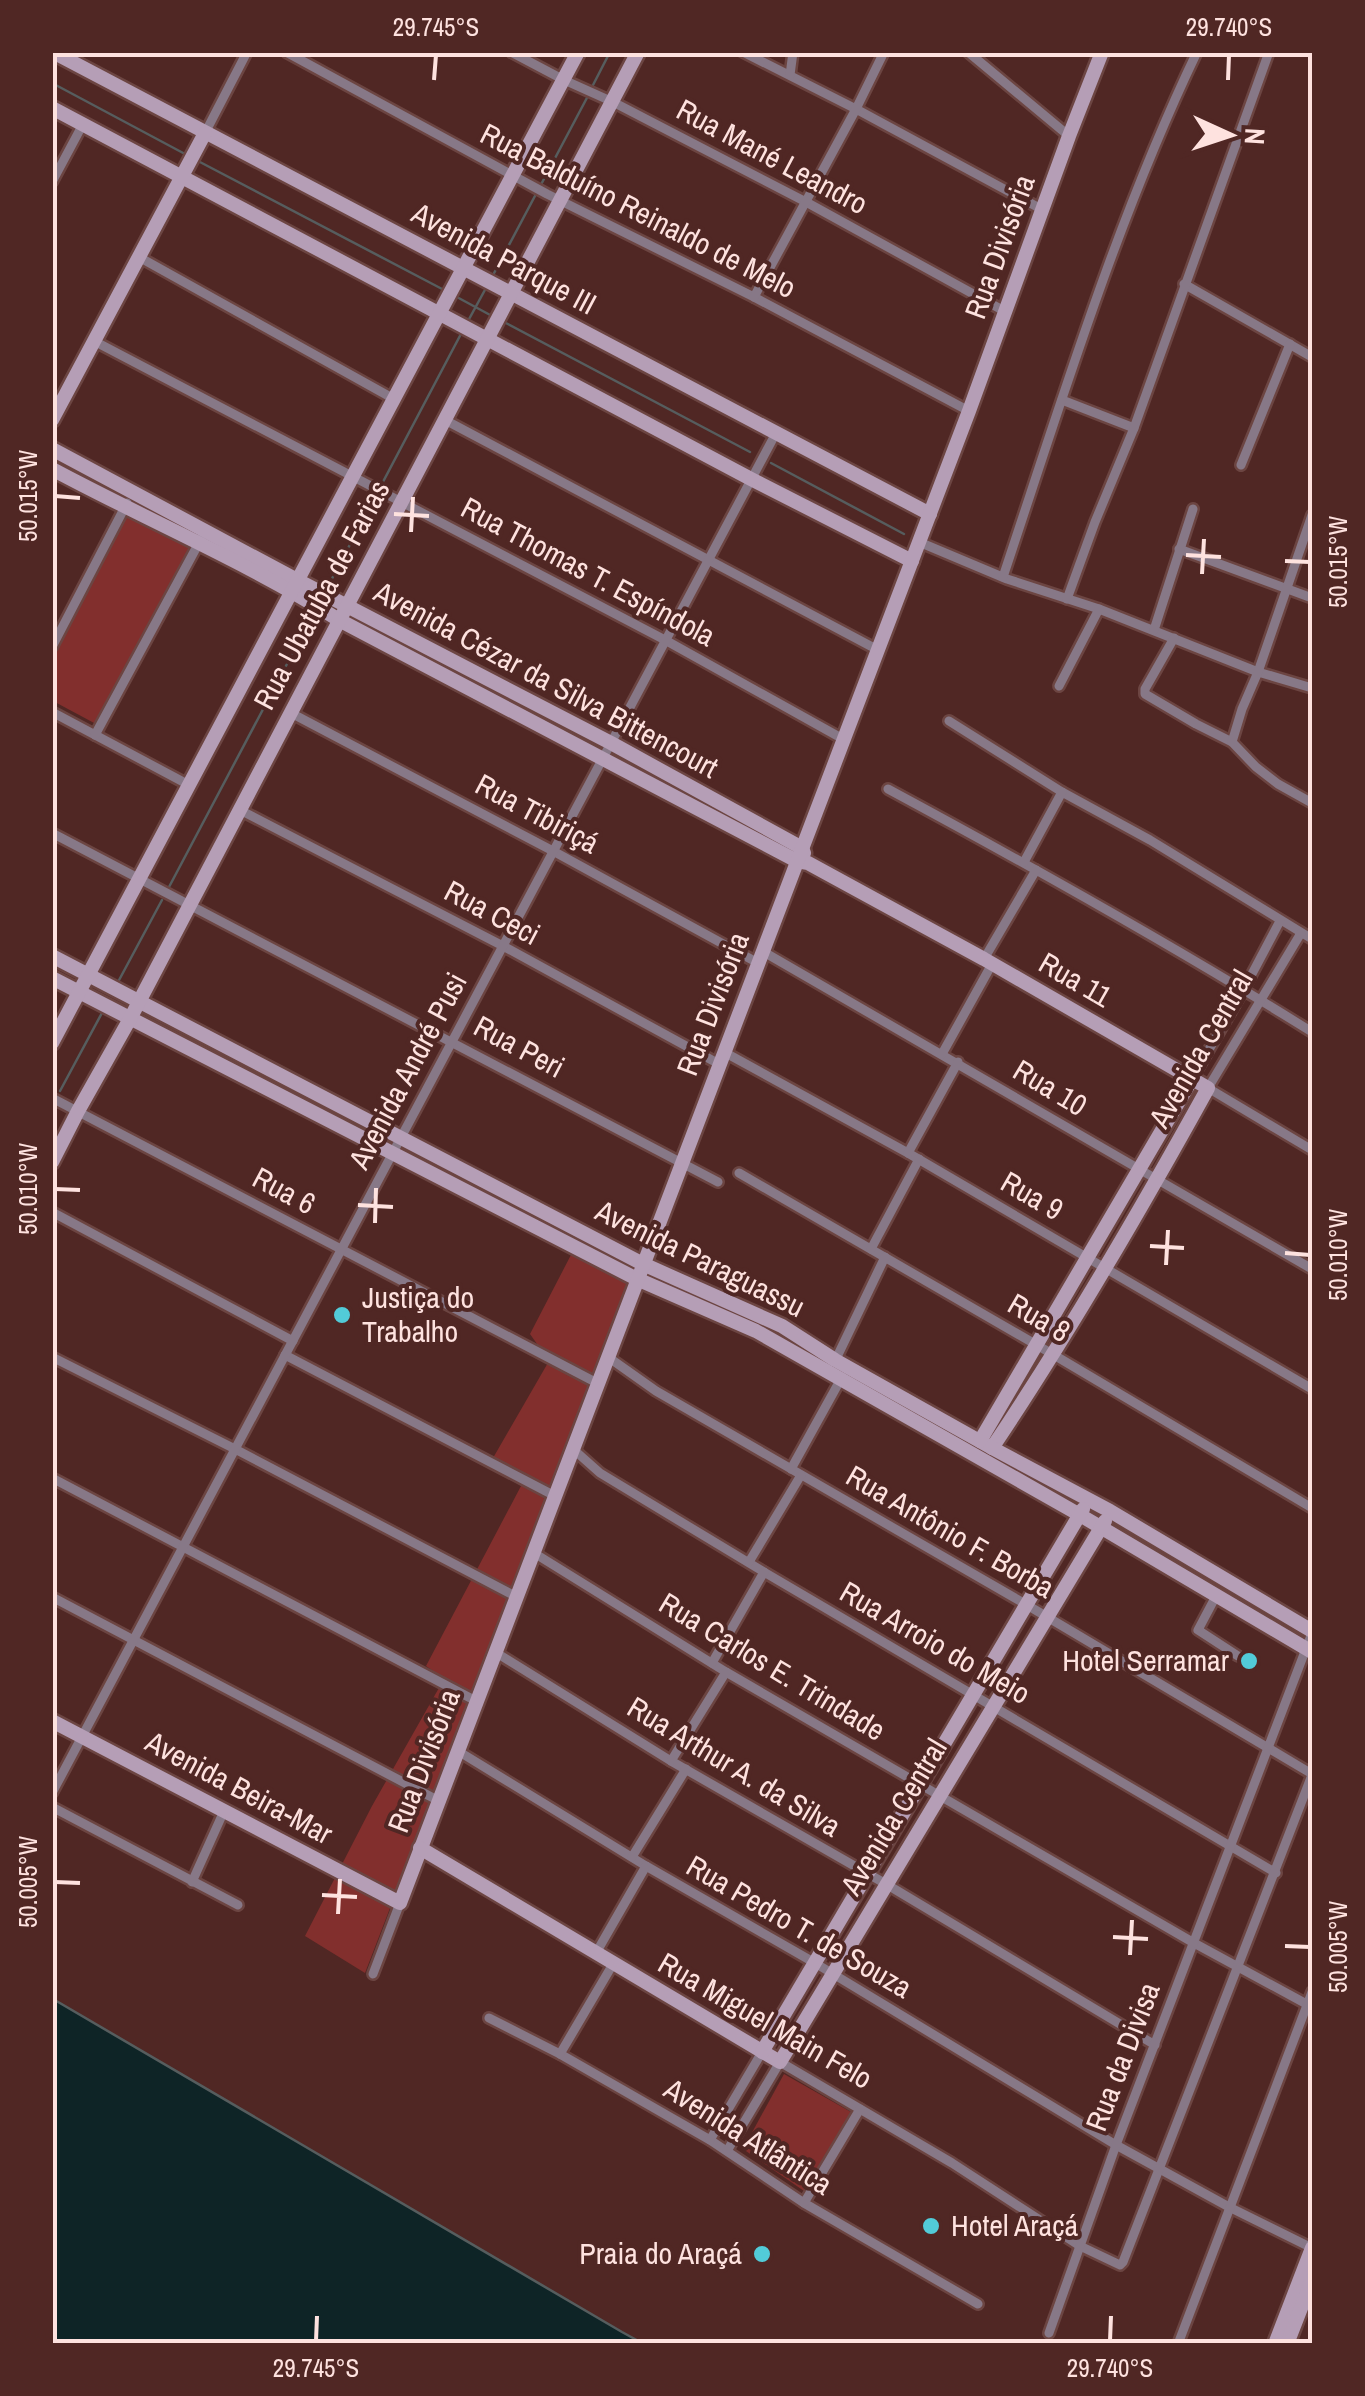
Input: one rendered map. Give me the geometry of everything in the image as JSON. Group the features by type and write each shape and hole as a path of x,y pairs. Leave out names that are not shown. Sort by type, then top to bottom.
{"street":[{"name":"Avenida Parque III","path":"53,52 464,275 930,514"},
{"path":"52,420 247,52"},
{"name":"Rua Balduíno Reinaldo de Melo","path":"286,52 546,194 754,297 969,412"},
{"name":"Rua Mané Leandro","path":"511,52 806,202 1006,312"},
{"name":"Rua Ubatuba de Farias","path":"52,1042 86,995 139,880 358,479 394,399 446,317 447,298 464,275 513,176 568,82 578,52"},
{"name":"Rua Ubatuba de Farias","path":"52,1162 291,713 333,616 402,502 491,333 505,296 561,201 608,100 638,52"},
{"path":"743,52 1043,210"},
{"path":"790,75 794,52"},
{"path":"754,297 884,52"},
{"path":"968,52 1069,136"},
{"name":"Rua Divisória","path":"373,1974 760,957 802,857 1102,52"},
{"path":"1003,577 1078,346 1163,123 1196,52"},
{"path":"1066,599 1134,428 1269,52"},
{"path":"52,108 473,332 491,333 751,479 912,561"},
{"path":"52,182 82,124"},
{"path":"139,257 394,399"},
{"path":"1184,284 1312,357"},
{"name":"Rua Thomas T. Espíndola","path":"94,341 666,640 844,739"},
{"path":"1241,466 1290,344"},
{"path":"1062,400 1134,428"},
{"path":"446,420 878,650"},
{"name":"Avenida André Pusi","path":"52,1793 776,433"},
{"name":"Avenida Cézar da Silva Bittencourt","path":"52,449 299,589 342,603 610,743 802,857"},
{"name":"Avenida Cézar da Silva Bittencourt","path":"52,469 125,508 202,537"},
{"path":"52,648 125,508 130,491"},
{"path":"1154,630 1194,509"},
{"path":"1232,742 1312,516"},
{"path":"95,735 202,537"},
{"path":"919,542 1258,672 1312,688"},
{"path":"1179,549 1312,598"},
{"name":"Avenida Cézar da Silva Bittencourt","path":"299,589 333,616 602,758 802,857"},
{"path":"1059,686 1099,609"},
{"path":"1174,638 1145,694 1232,742 1278,784 1312,803"},
{"path":"52,712 189,785"},
{"name":"Rua Tibiriçá","path":"291,713 760,957"},
{"path":"949,721 1312,939"},
{"path":"888,788 1024,862 1312,1032"},
{"path":"1024,862 1062,792"},
{"name":"Rua Ceci","path":"240,810 722,1058"},
{"path":"52,833 139,880"},
{"name":"Rua 11","path":"802,857 1312,1150"},
{"path":"942,1054 1036,870"},
{"name":"Rua Peri","path":"139,880 718,1182"},
{"name":"Avenida Central","path":"986,1445 1035,1345 1244,990 1280,920"},
{"name":"Avenida Central","path":"986,1445 1054,1355 1302,933"},
{"name":"Avenida Paraguassu","path":"52,956 401,1138 640,1271 1088,1499 1312,1632"},
{"name":"Rua 10","path":"760,957 958,1062 1312,1268"},
{"name":"Avenida Paraguassu","path":"52,978 393,1153 640,1271"},
{"name":"Rua 9","path":"722,1058 908,1153 1312,1389"},
{"path":"908,1153 958,1062"},
{"name":"Rua 6","path":"52,1098 599,1384"},
{"path":"871,1249 919,1160"},
{"name":"Rua 8","path":"739,1173 1312,1508"},
{"path":"52,1212 293,1341"},
{"path":"749,1562 796,1472 885,1257"},
{"path":"285,1356 555,1496"},
{"path":"52,1357 517,1598"},
{"name":"Rua Antônio F. Borba","path":"608,1357 656,1391 1312,1774"},
{"name":"Avenida Paraguassu","path":"839,1369 1310,1650"},
{"name":"Rua Arroio do Meio","path":"573,1450 600,1473 764,1572 1276,1874"},
{"path":"52,1478 476,1701"},
{"name":"Avenida Central","path":"710,2140 1088,1499"},
{"name":"Avenida Central","path":"727,2151 1110,1512"},
{"name":"Rua Carlos E. Trindade","path":"534,1552 726,1672 1194,1943 1310,2005"},
{"path":"712,1662 764,1572"},
{"path":"1216,1596 1198,1630 1238,1656"},
{"path":"52,1598 439,1801"},
{"name":"Rua da Divisa","path":"1049,2332 1116,2146 1310,1650 1312,1632"},
{"name":"Rua Arthur A. da Silva","path":"495,1652 686,1770 1155,2045"},
{"path":"671,1761 726,1672"},
{"name":"Avenida Beira-Mar","path":"52,1722 400,1903"},
{"name":"Rua Pedro T. de Souza","path":"458,1751 1116,2146 1312,2248"},
{"path":"632,1857 686,1770"},
{"path":"1159,2168 1312,1774"},
{"path":"52,1808 238,1905"},
{"path":"192,1882 224,1811"},
{"name":"Rua Miguel Main Felo","path":"420,1848 952,2162 1080,2246 1116,2265 1123,2262 1159,2168"},
{"path":"596,1953 646,1866"},
{"path":"560,2054 613,1964"},
{"path":"1178,2344 1312,1992"},
{"name":"Avenida Atlântica","path":"489,2018 710,2140 804,2203 978,2304"},
{"path":"804,2203 860,2109"},
{"path":"1276,2344 1312,2248"},
{"path":"1288,2344 1312,2280"}],"shaded area":[{"path":"129,513 192,546 96,724 53,701 52,657"},
{"path":"573,1251 632,1280 365,1973 305,1936 444,1679 426,1666 521,1486 493,1458 549,1361 530,1334"},
{"path":"784,2074 851,2112 804,2191 743,2149"}],"water":[{"path":"53,1999 622,2332 642,2343 53,2343"}],"waterway":[{"path":"592,87 610,52"},
{"path":"52,83 185,154"},
{"path":"492,277 589,94"},
{"path":"198,161 444,290"},
{"path":"468,321 486,288"},
{"path":"455,296 492,316"},
{"path":"504,322 750,452"},
{"path":"326,590 462,332"},
{"path":"771,463 904,534"},
{"path":"169,887 315,611"},
{"path":"118,982 162,900"},
{"path":"60,1091 103,1011"}],"place":[{"name":"Justiça do Trabalho","path":"342,1315"},
{"name":"Hotel Serramar","path":"1249,1661"},
{"name":"Hotel Araçá","path":"931,2226"},
{"name":"Praia do Araçá","path":"762,2254"}]}
